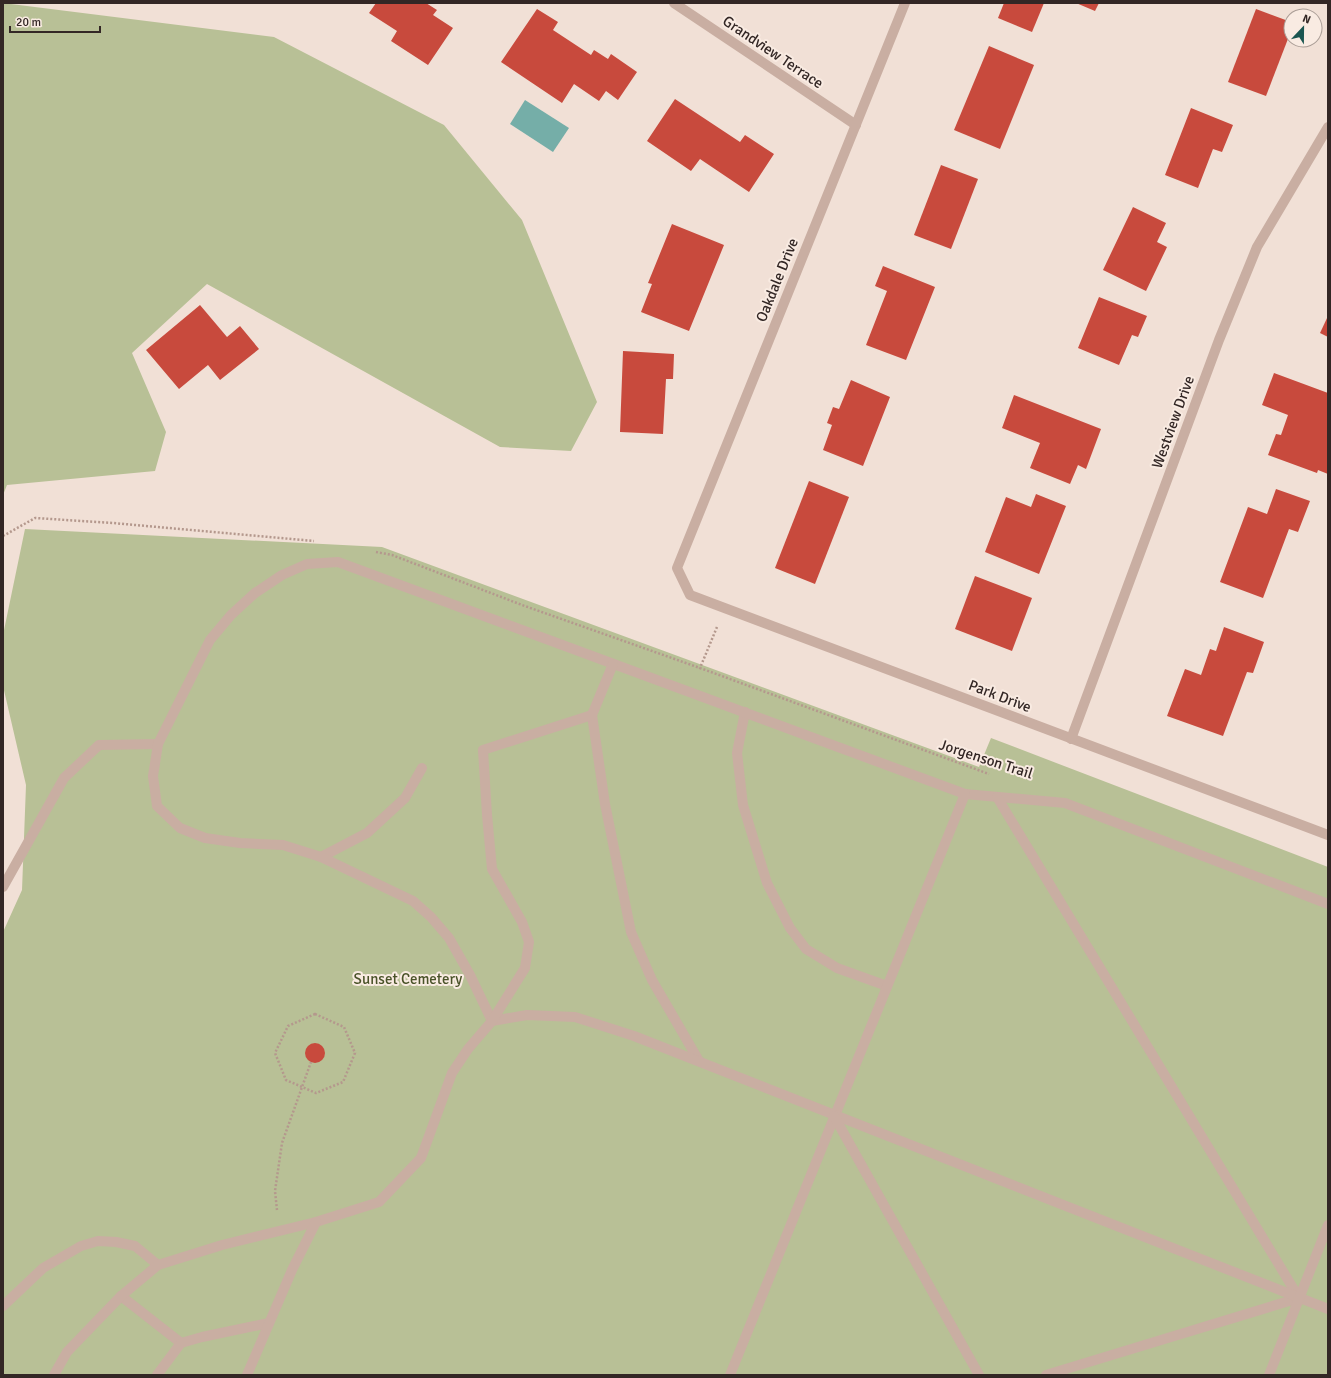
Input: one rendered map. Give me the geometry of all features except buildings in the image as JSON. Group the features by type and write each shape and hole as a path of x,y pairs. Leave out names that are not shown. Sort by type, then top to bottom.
{"street":[{"name":"Grandview Terrace","path":"674,3 856,126"},
{"name":"Oakdale Drive","path":"677,568 905,3"},
{"name":"Westview Drive","path":"1071,739 1217,348 1254,254 1328,127"},
{"path":"492,1021 449,938 431,916 413,901 321,857 283,844 240,843 205,838 180,828 157,806 153,776 158,744 210,640 231,615 255,593 282,575 307,564 338,562 965,794 1065,803 1328,904"},
{"name":"Park Drive","path":"677,568 690,595 1328,834"},
{"path":"613,664 592,715 605,804 630,932 652,980 699,1061"},
{"path":"745,712 737,753 743,805 767,883 790,928 806,949 836,968 887,986"},
{"path":"54,1375 67,1352 121,1296 158,1265 222,1245 316,1222 379,1202 421,1158 452,1073 468,1049 492,1021 525,968 529,942 522,922 492,869 483,750 592,715"},
{"path":"3,887 64,778 99,745 158,744"},
{"path":"321,857 367,833 406,798 422,768"},
{"path":"730,1375 965,794"},
{"path":"997,797 1299,1298"},
{"path":"492,1021 527,1015 575,1017 634,1036 834,1116 1328,1309"},
{"path":"834,1116 979,1375"},
{"path":"247,1375 292,1270 316,1222"},
{"path":"1269,1375 1328,1225"},
{"path":"3,1306 42,1268 81,1246 98,1241 116,1242 134,1246 158,1265"},
{"path":"121,1296 181,1343"},
{"path":"1046,1375 1299,1298"},
{"path":"157,1375 181,1343 202,1336 269,1323"}],"path":[{"name":"Jorgenson Trail","path":"726,608 700,668 991,774"},
{"path":"315,1014 344,1027 354,1053 344,1082 316,1093 301,1088 286,1080 275,1053 288,1026 315,1014"},
{"path":"279,1231 275,1192 282,1143 301,1088 312,1062"}],"green space":[{"path":"3,3 274,37 444,125 522,220 597,402 571,451 500,447 207,284 132,353 166,432 155,471 7,485 3,495"},
{"name":"Sunset Cemetery","path":"25,529 382,547 979,767 991,738 1328,867 1328,1375 3,1375 3,932 22,890 26,785 3,686 3,635"}],"water":[{"path":"525,100 569,128 553,152 510,124"}]}
